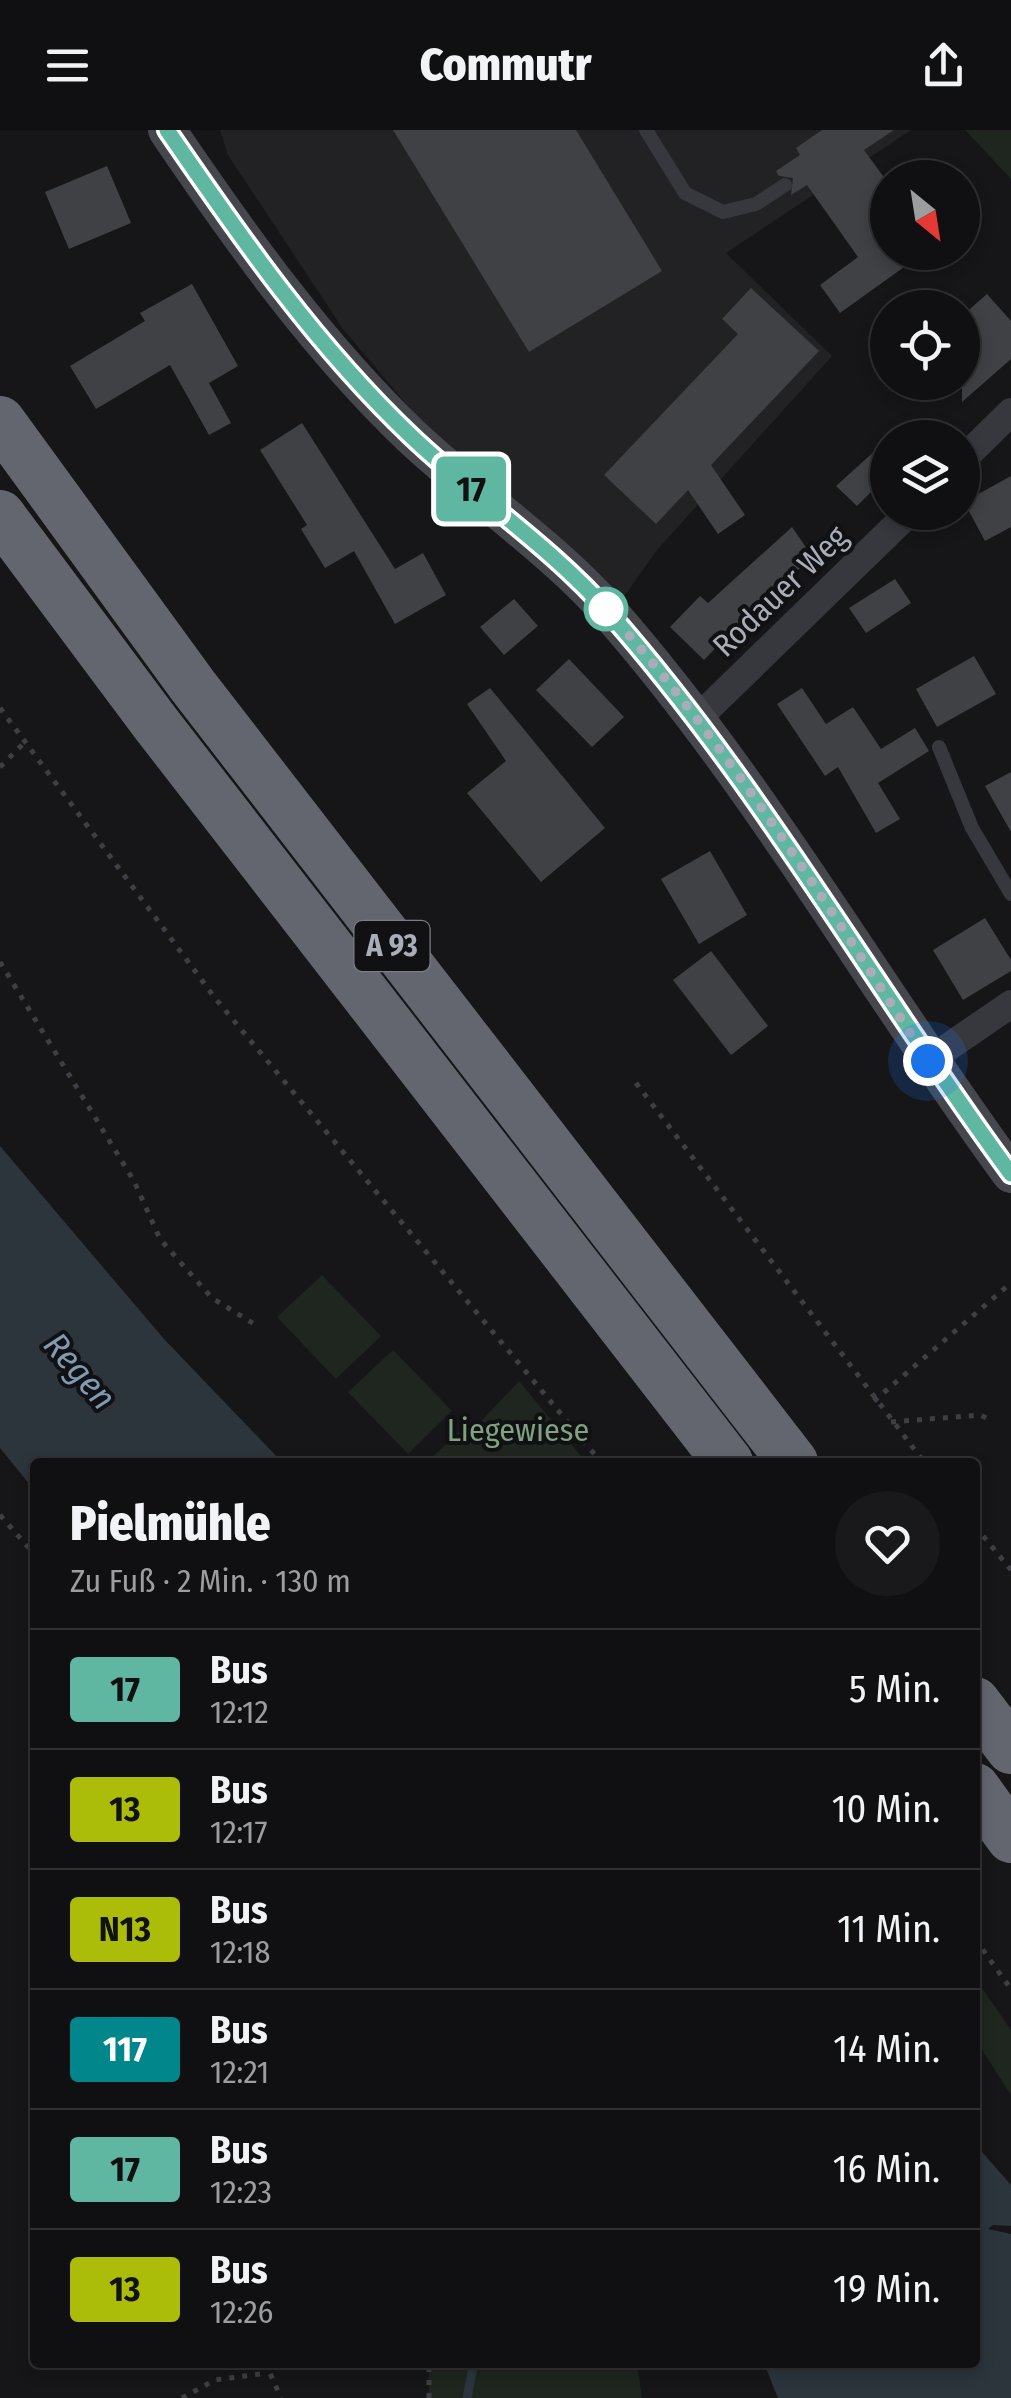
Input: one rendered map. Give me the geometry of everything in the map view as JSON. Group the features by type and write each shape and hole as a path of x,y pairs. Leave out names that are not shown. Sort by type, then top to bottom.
{"highway":[{"name":"A 93","path":"0,422 193,686 791,1458"},
{"name":"A 93","path":"0,515 156,724 725,1458"},
{"path":"980,1709 1011,1750"},
{"path":"980,1795 1011,1838"}],"street":[{"path":"167,130 251,254 346,370 412,437 606,609 698,718 809,875 928,1061 1011,1174"},
{"path":"980,442 1011,412"},
{"name":"Rodauer Weg","path":"698,718 891,530"},
{"path":"928,1061 1011,1004"}],"lane":[{"path":"646,130 686,193 723,212 756,204 784,185"},
{"path":"939,747 972,828 1011,894"}],"path":[{"path":"0,708 215,998 598,1458"},
{"path":"0,767 24,742"},
{"path":"0,962 134,1181 160,1239 212,1298 259,1326"},
{"path":"636,1082 921,1458"},
{"path":"874,1400 1011,1283"},
{"path":"892,1422 980,1415 993,1421"},
{"path":"0,1515 30,1548"},
{"path":"980,1532 1011,1570"},
{"path":"980,1946 1011,1989"},
{"path":"267,2368 281,2398"},
{"path":"429,2368 429,2398"},
{"path":"182,2398 216,2380 267,2373"}],"shaded area":[{"path":"220,130 911,130 726,253 832,356 658,549 623,598 429,431 343,329 228,155"}],"green space":[{"path":"965,130 1011,130 1011,179"},
{"path":"322,1275 381,1336 336,1379 277,1317"},
{"path":"393,1350 452,1411 408,1454 348,1392"},
{"name":"Liegewiese","path":"519,1381 583,1458 431,1458 464,1427 470,1433"},
{"path":"980,1985 1011,2030 1011,2095 980,2047"},
{"path":"429,2368 638,2368 642,2398 429,2398"}],"water":[{"name":"Regen","path":"0,1146 164,1339 278,1458 30,1458 30,1485 0,1448"},
{"path":"980,2150 1011,2185 1011,2226 993,2225 988,2229 1011,2234 1011,2398 778,2398 766,2368 980,2368"}],"building":[{"path":"393,130 576,130 662,271 529,352"},
{"path":"822,130 894,130 864,150 871,160 870,270 900,270 840,313 820,285 858,257 807,185 791,195 793,178 779,176 776,171 800,155 796,148"},
{"path":"107,166 131,223 69,249 45,192"},
{"path":"192,284 238,366 209,383 231,423 209,435 170,365 96,409 70,366 145,321 140,313"},
{"path":"751,288 819,351 711,465 745,515 718,534 688,490 656,524 604,475 738,334 722,319"},
{"path":"987,294 1011,321 1011,359 980,386 980,300"},
{"path":"302,423 395,569 423,553 446,595 395,624 354,551 325,568 301,529 307,525 260,450"},
{"path":"870,455 870,493 857,506 836,486"},
{"path":"1011,476 1011,527 985,541 979,530 980,493"},
{"path":"792,527 814,559 793,573 797,577 757,613 753,609 704,660 670,627 700,596 708,603"},
{"path":"895,579 911,603 866,633 849,608"},
{"path":"514,599 538,626 504,655 480,627"},
{"path":"974,656 996,694 937,727 916,689"},
{"path":"569,659 624,717 592,747 536,690"},
{"path":"490,688 605,828 541,882 467,793 506,761 467,704"},
{"path":"802,688 826,724 853,707 881,749 915,728 929,751 878,783 900,819 876,833 838,767 825,776 777,704"},
{"path":"1011,772 1011,832 985,786"},
{"path":"710,851 747,915 699,944 661,879"},
{"path":"985,918 1011,960 1011,971 963,1000 933,950"},
{"path":"711,951 768,1026 731,1055 673,980"}],"waterway":[{"path":"467,2398 473,2368"}],"bus line":[{"name":"17","path":"167,130 251,254 346,370 412,437 606,609 682,698 809,875 928,1061 1011,1174"}],"route":[{"path":"606,609 682,698 751,791 928,1061"}]}
